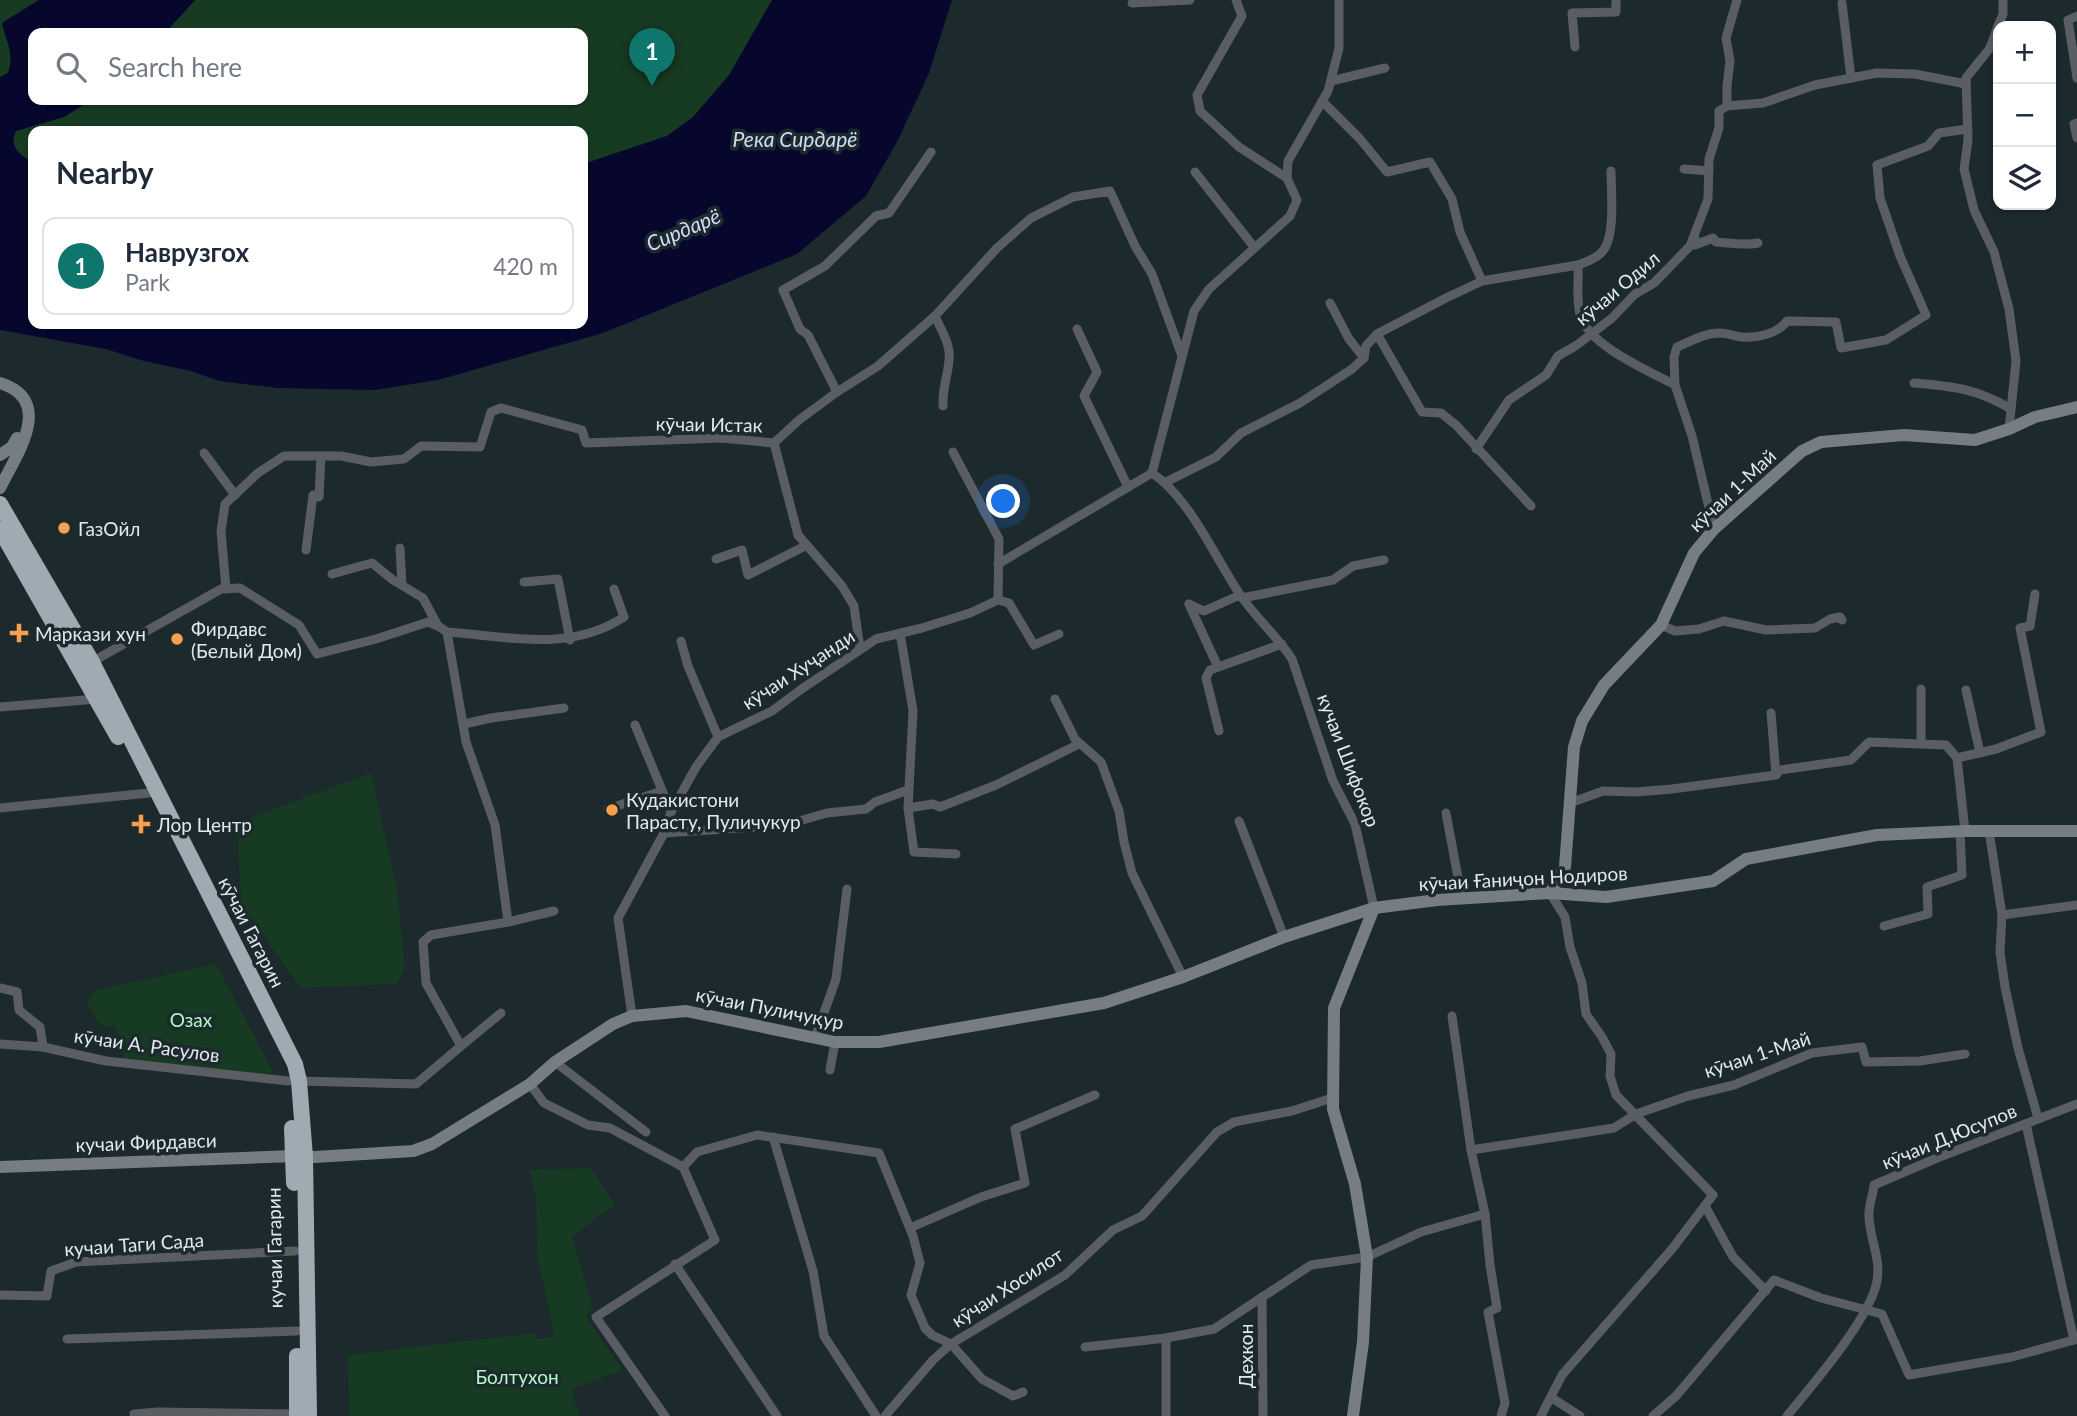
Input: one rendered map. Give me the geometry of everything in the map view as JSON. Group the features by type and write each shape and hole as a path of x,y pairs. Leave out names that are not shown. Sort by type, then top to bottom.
{"highway":[{"name":"кӯчаи Гагарин","path":"1,507 295,1064 299,1156 301,1415"},
{"name":"кӯчаи Гагарин","path":"0,529 86,666 97,699 149,793 285,1068 294,1081"},
{"name":"кучаи Гагарин","path":"299,1156 295,1251 301,1415"}],"street":[{"path":"1132,3 1190,0"},
{"path":"1236,0 1242,16 1196,95 1200,111 1238,147 1287,178"},
{"path":"998,564 1152,473 1194,311 1209,289 1290,216 1297,200 1287,178 1288,161 1331,80 1339,48 1339,0"},
{"path":"1575,47 1572,13 1616,12 1616,0"},
{"name":"кӯчаи Одил","path":"1476,449 1509,400 1546,375 1558,356 1612,318 1635,294 1654,283 1690,246 1708,200 1709,159 1719,128 1719,111 1727,106 1730,61 1726,38 1737,0"},
{"path":"2000,21 2003,0"},
{"path":"1842,3 1850,78"},
{"path":"2077,16 2068,20 2077,78"},
{"path":"1993,40 1990,48 1966,78 1968,129 1964,169 1974,210 1994,251 2009,309 2017,361 2008,429"},
{"path":"1331,80 1385,68"},
{"path":"1727,106 1763,103 1815,85 1877,74 1915,74 1966,84"},
{"path":"1322,101 1360,139 1387,172 1430,162 1452,199 1460,232 1482,281"},
{"path":"2077,122 2074,124 2077,138"},
{"path":"1714,529 1692,436 1675,385 1674,357 1677,347 1707,334 1721,333 1743,337 1769,334 1787,321 1836,322 1841,348 1886,340 1926,315 1900,256 1880,198 1877,165 1928,146 1939,133 1968,129"},
{"path":"837,392 808,335 800,329 783,290 825,266 876,216 889,214 931,152"},
{"path":"1684,169 1709,171"},
{"path":"1152,473 1166,482 1216,457 1241,433 1300,402 1352,369 1364,358 1366,346 1377,334 1482,281 1578,265 1599,256 1606,249 1612,225 1611,171"},
{"path":"1195,172 1254,247"},
{"name":"кӯчаи Истак","path":"226,589 221,531 225,504 258,473 285,456 341,456 372,462 404,459 421,446 480,447 491,412 501,408 582,430 586,443 721,438 774,443 799,420 878,366 935,316 997,248 1031,218 1073,197 1110,191 1135,246 1152,274 1182,356"},
{"path":"1695,236 1695,245 1713,238 1716,242 1743,246 1758,243"},
{"path":"1578,265 1579,313 1591,333 1623,357 1675,385"},
{"path":"1330,303 1349,339 1364,358"},
{"path":"935,316 949,352 943,406"},
{"path":"1077,329 1097,372 1084,396 1128,488"},
{"path":"1377,334 1422,412 1441,413 1456,425 1531,506"},
{"path":"0,383 20,395 27,407 30,421 27,435 0,488"},
{"path":"1914,383 1966,388 1988,396 2011,410"},
{"path":"0,390 14,399 23,418 12,447 0,455"},
{"name":"кӯчаи 1-Май","path":"1550,893 1565,867 1574,747 1581,721 1604,685 1661,625 1694,553 1714,529 1802,451 1821,442 1904,435 1975,440 2035,417 2077,407"},
{"path":"774,443 798,535 842,586 854,606 860,649"},
{"path":"953,452 999,539 998,600 1009,603 1034,645 1059,634"},
{"path":"204,453 235,495"},
{"path":"306,550 313,495 319,497 321,456"},
{"name":"кучаи Шифокор","path":"1166,482 1176,492 1241,596 1292,659 1333,781 1355,824 1374,908"},
{"path":"716,559 742,550 748,575 807,545"},
{"path":"400,548 402,585"},
{"path":"1219,667 1189,604 1204,611 1241,596 1333,580 1353,566 1384,560"},
{"path":"332,574 372,563 423,598 438,626"},
{"path":"524,582 558,579 570,640"},
{"path":"86,666 221,589 240,588 299,625 317,654 428,622 447,632 537,640 570,640 613,624 624,617 614,589"},
{"path":"1957,758 2041,732 2020,628 2030,626 2035,594"},
{"name":"кӯчаи Хуҷанди","path":"632,1016 618,918 664,833 671,812 696,767 718,737 772,711 876,639 970,613 998,600"},
{"path":"1661,625 1675,631 1699,629 1724,621 1766,630 1815,628 1830,619 1840,617 1842,620"},
{"path":"447,632 466,742 495,825 508,922"},
{"path":"900,633 913,711 908,808 914,852 956,854"},
{"path":"681,641 688,666 718,737"},
{"path":"1219,731 1206,678 1210,670 1282,645"},
{"path":"1921,689 1921,743"},
{"path":"1966,690 1980,753"},
{"path":"0,707 97,699"},
{"path":"1055,699 1079,744 1101,762 1119,811 1132,873 1183,977"},
{"path":"464,724 564,708"},
{"path":"1771,713 1776,775"},
{"path":"635,725 671,812"},
{"path":"1570,803 1603,791 1672,789 1776,775 1780,770 1851,760 1869,743 1946,745 1957,758 1962,875 1927,887 1928,914 1884,926"},
{"path":"908,808 933,804 940,807 996,785 1079,744"},
{"path":"664,833 785,825 828,813 866,808 908,790"},
{"path":"608,809 662,791"},
{"path":"0,808 149,793"},
{"path":"1446,813 1462,899"},
{"path":"1239,821 1284,937"},
{"name":"кӯчаи Ғаниҷон Нодиров","path":"1374,908 1550,893 1606,897 1713,881 1746,859 1877,835 1962,831 2077,831"},
{"path":"1989,831 2002,915 2000,952 2005,987 2018,1048 2038,1118"},
{"path":"815,1038 836,979 847,889"},
{"path":"1542,1416 1562,1375 1672,1249 1713,1195 1616,1095 1611,1076 1611,1054 1586,1014 1582,983 1570,947 1565,917 1550,893"},
{"path":"2002,915 2077,905"},
{"path":"1353,1416 1363,1342 1367,1257 1355,1184 1332,1098 1334,1008 1374,908"},
{"name":"кӯчаи Пуличуқур","path":"299,1156 413,1151 432,1144 530,1084 555,1062 613,1024 632,1016 686,1011 835,1042 879,1042 1104,1003 1183,977 1284,937 1374,908"},
{"path":"461,1046 426,983 423,942 431,934 508,922 554,911"},
{"path":"0,988 17,992 19,1010 40,1027 43,1047"},
{"name":"кӯчаи А. Расулов","path":"0,1044 43,1047 106,1060 294,1081 416,1084 501,1013"},
{"path":"1452,1016 1471,1150 1485,1214 1497,1308 1488,1312 1505,1403 1501,1416"},
{"path":"830,1070 835,1042"},
{"name":"кӯчаи 1-Май","path":"1471,1150 1614,1128 1636,1114 1688,1096 1734,1085 1812,1053 1862,1047 1866,1062 1920,1061 1965,1054"},
{"path":"555,1062 646,1132"},
{"path":"530,1084 544,1103 588,1125 610,1128 683,1167 715,1240 596,1317 665,1416"},
{"path":"910,1228 981,1197 1025,1183 1015,1129 1095,1095"},
{"name":"кӯчаи Хосилот","path":"889,1414 933,1360 951,1344 1065,1275 1113,1230 1142,1216 1217,1132 1234,1122 1292,1111 1332,1098"},
{"name":"кӯчаи Д.Юсупов","path":"1787,1416 1829,1364 1865,1309 1877,1284 1878,1260 1869,1218 1874,1185 2077,1104"},
{"path":"1653,1416 1676,1396 1774,1280 1821,1298 1882,1314 1909,1375 2012,1357 2076,1339 2026,1124"},
{"path":"683,1167 697,1152 757,1135 879,1153 910,1228 920,1263 911,1295 925,1328 932,1335 951,1344 982,1379 1013,1396 1023,1392"},
{"path":"774,1137 813,1270 824,1336 876,1416"},
{"name":"кучаи Фирдавси","path":"0,1167 299,1156"},
{"path":"1705,1206 1733,1257 1766,1291"},
{"path":"1085,1347 1166,1338 1214,1329 1311,1265 1367,1257 1421,1232 1485,1214"},
{"name":"кучаи Таги Сада","path":"0,1295 47,1296 51,1270 76,1262 295,1251"},
{"path":"675,1264 777,1416"},
{"name":"Дехкон","path":"1262,1297 1263,1416"},
{"path":"67,1339 297,1331"},
{"path":"1166,1338 1166,1416"},
{"path":"1552,1398 1580,1416"},
{"path":"134,1413 301,1415"}],"green space":[{"path":"0,0 39,0 5,20 11,58 8,74 0,77"},
{"path":"195,0 772,0 729,75 693,117 667,136 588,162 588,126 31,126 84,105 588,105 588,28 170,28"},
{"path":"28,127 28,159 13,144 16,131"},
{"path":"371,773 397,891 405,968 396,984 301,988 241,904 237,823"},
{"name":"Озах","path":"216,964 273,1072 258,1076 124,1059 115,1025 103,1027 87,1003 97,990"},
{"name":"Болтухон","path":"591,1168 615,1205 572,1236 593,1310 585,1315 622,1370 571,1389 580,1416 350,1416 347,1355 535,1333 536,1339 555,1337 538,1260 536,1199 530,1170"}],"water":[{"name":"Река Сирдарё","path":"39,0 195,0 170,28 28,28 28,105 83,105 64,117 16,131 14,136 14,146 28,159 28,329 588,329 588,162 667,136 693,117 729,75 772,0 952,0 929,73 897,142 866,196 797,254 603,333 438,380 374,390 278,388 219,381 106,349 0,330 0,77 8,73 11,59 2,23"}],"place":[{"name":"Наврузгох","path":"652,86"},
{"name":"ГазОйл","path":"64,528"},
{"name":"Маркази хун","path":"19,633"},
{"name":"Фирдавс (Белый Дом)","path":"177,639"},
{"name":"Кудакистони Парасту, Пуличукур","path":"612,810"},
{"name":"Лор Центр","path":"141,824"}],"water label":[{"name":"Сирдарё","path":"683,229"}]}
